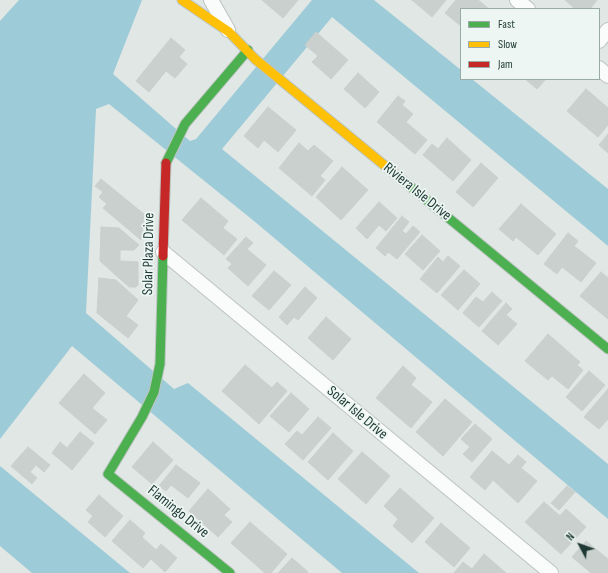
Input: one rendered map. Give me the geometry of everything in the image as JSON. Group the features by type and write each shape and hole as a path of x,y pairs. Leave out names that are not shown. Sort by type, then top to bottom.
{"street":[{"name":"Riviera Isle Drive","path":"182,0 229,32 255,58 287,86 608,349"},
{"name":"Riviera Isle Drive","path":"211,0 229,32"},
{"path":"517,0 527,8"},
{"path":"600,40 608,30"},
{"name":"Solar Plaza Drive","path":"108,474 142,417 154,392 160,364 166,166 185,124 248,50"},
{"path":"600,69 608,76"},
{"name":"Solar Isle Drive","path":"163,252 551,573"},
{"name":"Flamingo Drive","path":"108,474 230,573"}],"water":[{"path":"19,0 142,0 113,74 190,141 196,139 312,0 374,0 460,69 460,80 473,80 608,189 608,246 332,17 222,149 608,464 608,519 254,221 109,104 96,109 86,313 174,389 188,383 419,573 342,573 72,346 0,439 0,21"},
{"path":"0,466 130,573 32,573 0,546"}],"building":[{"path":"262,0 298,0 283,18"},
{"path":"412,0 446,0 432,17"},
{"path":"456,0 478,0 488,8 460,8 460,25 445,13"},
{"path":"565,0 597,0 591,8 574,8"},
{"path":"316,32 348,60 331,79 312,62 318,56 305,45"},
{"path":"171,38 185,50 179,57 187,64 175,78 166,71 149,92 136,81"},
{"path":"358,73 379,92 365,108 344,89"},
{"path":"526,80 545,80 537,89"},
{"path":"586,89 608,108 608,125 598,137 567,111"},
{"path":"398,96 405,101 402,105 413,114 406,122 427,140 415,154 377,122"},
{"path":"268,107 296,130 278,152 264,140 258,148 244,136"},
{"path":"608,134 608,153 599,145"},
{"path":"447,138 471,160 453,181 423,155 432,144 438,149"},
{"path":"299,143 308,151 314,145 333,161 320,176 325,180 312,196 279,168"},
{"path":"481,163 498,178 473,207 456,192"},
{"path":"342,167 368,190 341,220 316,197"},
{"path":"101,179 144,214 141,240 103,208 107,204 99,197 103,192 95,186"},
{"path":"201,198 228,221 223,228 237,239 224,255 182,220"},
{"path":"379,202 397,218 386,231 379,225 367,239 356,228"},
{"path":"521,204 556,234 538,255 516,237 513,241 499,229"},
{"path":"402,216 409,222 402,231 406,234 413,226 420,232 397,259 388,252 385,256 376,248"},
{"path":"101,227 119,228 139,245 134,250 120,250 120,261 138,262 138,285 136,287 129,287 100,261"},
{"path":"568,233 578,241 574,246 596,263 581,282 562,267 557,274 544,264"},
{"path":"422,235 440,251 423,270 405,254"},
{"path":"246,237 253,243 247,249 266,265 248,286 228,268 232,264 226,259"},
{"path":"448,256 460,266 437,293 420,279 438,257 443,262"},
{"path":"464,270 480,284 458,310 441,295"},
{"path":"274,271 291,285 269,310 252,296"},
{"path":"601,272 608,278 608,319 580,296"},
{"path":"99,278 116,280 138,300 126,316 138,325 128,338 97,313"},
{"path":"305,287 317,298 298,320 294,317 287,325 279,317"},
{"path":"492,292 502,301 479,327 463,313 476,297 483,302"},
{"path":"506,303 512,309 506,315 517,324 498,345 482,331"},
{"path":"326,317 351,339 333,360 308,338"},
{"path":"548,334 580,362 577,365 583,370 568,389 552,376 548,380 525,361"},
{"path":"245,365 272,388 277,382 287,391 259,424 222,391"},
{"path":"403,366 416,378 411,385 432,402 411,428 376,398"},
{"path":"589,371 605,385 582,411 566,397"},
{"path":"84,374 105,393 92,408 107,420 95,434 59,403"},
{"path":"608,389 608,419 599,429 584,417"},
{"path":"291,393 309,409 289,432 270,416"},
{"path":"445,399 472,422 443,456 416,432"},
{"path":"318,417 331,428 303,460 285,444 297,431 302,435"},
{"path":"475,424 492,439 472,462 463,454 470,447 461,439"},
{"path":"80,432 94,443 72,470 52,453 60,442 67,448"},
{"path":"333,433 353,451 328,480 308,462"},
{"path":"153,442 173,460 152,484 132,467"},
{"path":"28,447 50,465 44,472 36,465 30,472 37,478 32,484 11,466"},
{"path":"492,451 509,465 518,455 526,462 521,468 537,481 518,503 493,480 485,490 470,477"},
{"path":"362,452 390,476 366,504 338,479"},
{"path":"176,465 200,483 188,498 171,485 166,491 159,486"},
{"path":"567,486 575,492 559,510 551,503"},
{"path":"400,488 434,518 412,543 393,526 398,519 384,506"},
{"path":"208,489 230,509 224,515 232,522 218,537 189,511"},
{"path":"99,495 123,516 105,537 88,522 93,516 86,510"},
{"path":"544,502 560,516 566,509 586,527 561,554 525,522"},
{"path":"130,520 145,533 142,537 156,550 161,544 177,558 165,572 151,559 143,568 112,541"},
{"path":"250,522 287,554 271,573 265,573 231,543"},
{"path":"441,523 470,548 454,567 425,542"},
{"path":"586,541 608,559 608,573 591,573 572,557"},
{"path":"484,554 506,573 454,573 463,562 472,569"},
{"path":"292,558 308,572 278,573"}],"traffic: fast":[{"path":"166,163 185,124 248,50"},
{"path":"395,174 608,349"},
{"path":"163,256 160,364 154,392 142,417 108,474 230,573"}],"traffic: slow":[{"path":"182,0 229,32 255,59 395,174"}],"traffic: jam":[{"path":"163,256 166,163"}]}
